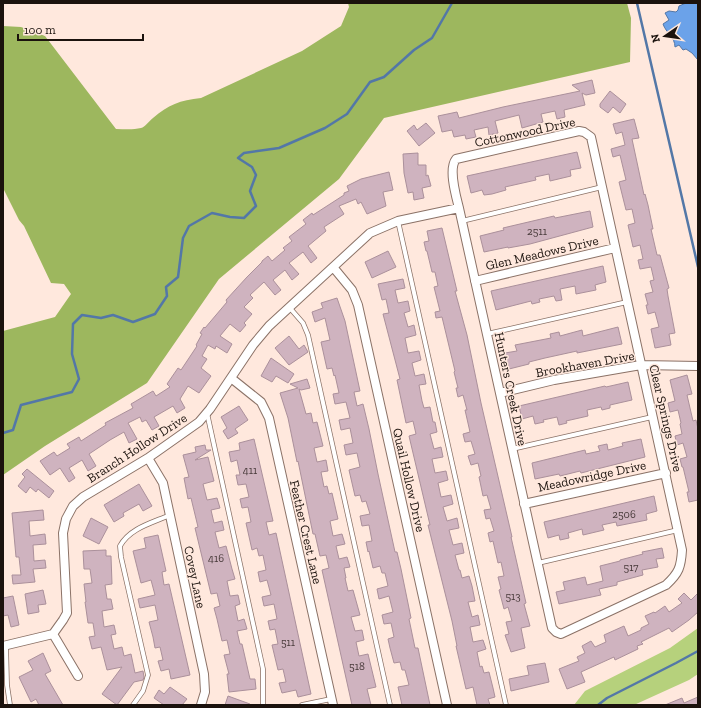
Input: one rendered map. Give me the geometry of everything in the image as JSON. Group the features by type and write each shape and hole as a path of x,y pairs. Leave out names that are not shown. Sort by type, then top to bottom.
{"street":[{"name":"Cottonwood Drive","path":"464,156 579,132 589,134"},
{"name":"Clear Springs Drive","path":"556,632 561,634 566,633 666,585 676,576 681,565 682,550 591,137 589,134"},
{"name":"Hunters Creek Drive","path":"464,156 456,159 452,163 452,171 459,208 552,628 556,632"},
{"name":"Branch Hollow Drive","path":"53,634 67,613 63,533 66,519 74,506 83,498 148,458 199,422 269,326 370,233 398,221 459,208"},
{"name":"Glen Meadows Drive","path":"475,281 615,248"},
{"name":"Quail Hollow Drive","path":"333,267 352,290 358,305 447,705"},
{"name":"Brookhaven Drive","path":"500,393 554,380 641,365 698,366"},
{"name":"Feather Crest Lane","path":"231,378 261,402 269,418 332,702"},
{"name":"Covey Lane","path":"148,458 163,483 170,515 204,674 205,692 201,705"},
{"name":"Meadowridge Drive","path":"524,504 666,473"},
{"path":"4,646 53,634 78,676"}],"lane":[{"path":"462,221 602,187"},
{"path":"398,221 506,705"},
{"path":"487,334 627,302"},
{"path":"290,307 303,323 308,336 390,705"},
{"path":"207,413 263,670 263,705"},
{"path":"512,449 653,416"},
{"path":"133,705 143,691 148,675 121,557 120,546 130,534 144,526 170,515"},
{"path":"538,563 678,530"},
{"path":"4,646 10,705"},
{"path":"302,705 332,702"}],"green space":[{"path":"348,3 627,3 631,18 630,62 384,118 339,179 219,279 147,383 45,446 3,475 3,331 55,317 71,294 64,284 51,283 24,226 19,220 3,188 3,26 21,27 45,36 116,129 135,129 142,127 169,106 187,100 201,98 302,51 341,26 349,7"},
{"path":"698,628 698,674 689,680 634,705 574,705 585,691 670,648"}],"water":[{"path":"686,3 698,3 698,60 692,53 686,49 683,50 679,45 675,47 674,40 663,24 669,20 665,13 669,11 676,12 679,6"}],"building":[{"path":"592,80 595,93 586,95 582,93 585,105 564,110 565,117 557,119 555,111 541,114 543,122 522,128 519,115 495,121 498,133 489,135 488,127 474,130 476,137 466,139 465,135 454,137 452,130 442,132 438,116 457,112 459,118 580,91 572,85"},
{"path":"610,91 626,104 620,113 613,107 608,113 600,107 600,104"},
{"path":"634,119 639,138 632,139 644,195 645,194 648,205 653,229 651,229 657,255 660,255 669,288 667,289 675,333 669,334 671,345 655,348 651,329 659,327 655,312 648,314 646,305 648,305 645,294 653,292 650,281 654,280 651,267 640,269 638,260 643,259 640,245 633,247 628,225 635,223 632,209 626,210 619,182 626,180 620,155 613,157 611,149 625,145 622,132 616,134 613,124"},
{"path":"426,123 435,133 419,146 407,131 414,125 417,130"},
{"path":"577,152 581,168 570,170 571,176 550,181 549,174 535,177 536,180 505,187 506,190 492,194 484,195 482,190 471,193 467,176"},
{"path":"418,153 418,165 426,165 426,176 428,175 431,186 422,188 424,198 414,200 413,192 408,193 404,173 403,154"},
{"path":"389,172 393,190 383,192 386,206 367,214 361,202 358,204 356,199 339,206 344,214 324,227 326,231 308,246 317,258 311,263 303,252 289,263 299,274 292,280 285,270 273,280 281,290 275,295 264,282 250,295 253,298 244,307 252,314 244,323 246,325 240,332 230,324 220,336 232,344 227,353 216,346 215,349 208,345 202,356 207,359 201,368 211,376 199,393 188,386 180,399 185,408 177,413 173,406 154,417 159,426 152,430 146,420 142,422 140,417 128,423 137,439 129,443 124,432 110,440 89,454 96,466 88,471 82,460 69,468 75,478 69,482 60,468 50,475 40,461 54,452 57,456 70,448 67,444 79,437 81,441 106,425 105,423 133,408 131,404 153,391 156,396 170,387 167,384 178,368 181,370 197,346 196,345 202,334 200,333 204,327 205,328 227,302 226,300 262,261 268,256 272,261 285,250 283,248 292,241 289,237 306,224 303,220 312,213 313,215 344,195 344,193 349,191 347,186 361,179"},
{"path":"590,211 593,227 530,244 484,252 480,236 504,230 503,228 554,216 555,218"},
{"path":"442,228 457,291 455,291 467,335 512,537 526,603 524,604 530,626 521,628 525,648 511,652 505,635 509,634 506,622 512,621 508,607 504,609 499,590 501,589 498,577 504,576 501,562 498,563 493,541 490,542 488,533 494,531 490,518 486,519 484,510 491,509 487,495 483,496 478,463 471,465 468,456 475,454 471,441 465,442 463,434 470,432 465,410 467,410 463,395 458,397 455,371 442,317 436,318 435,312 440,311 434,287 438,286 435,272 432,272 424,242 429,241 427,231"},
{"path":"388,251 396,267 372,278 365,262"},
{"path":"603,266 606,282 595,285 596,290 576,294 575,286 560,289 562,300 556,301 554,296 539,299 540,302 532,304 531,301 496,310 491,291"},
{"path":"403,279 405,288 395,290 398,303 408,301 410,311 404,313 408,327 414,325 416,335 405,338 408,353 419,351 421,360 412,363 415,376 424,374 426,384 419,385 422,401 424,408 430,407 433,422 435,422 437,432 430,434 434,449 441,447 443,457 432,459 435,473 446,471 448,480 438,483 441,497 451,495 453,504 443,507 447,521 457,518 459,528 449,530 453,545 462,543 464,553 455,555 462,578 469,576 472,586 475,601 468,602 472,617 478,615 480,625 470,627 473,642 483,640 486,649 477,652 480,667 482,666 484,673 489,672 493,688 495,697 488,699 490,705 477,705 473,687 466,689 452,621 428,525 430,525 409,436 416,434 413,421 406,423 397,380 400,379 383,314 389,313 386,299 382,300 378,284"},
{"path":"337,298 345,321 360,391 354,392 357,406 363,404 395,552 397,552 401,569 411,618 409,619 415,648 418,648 430,705 402,705 398,687 409,685 405,670 402,670 400,662 394,663 388,639 394,637 391,623 384,624 382,615 393,612 389,596 379,599 377,589 388,586 385,573 382,573 380,566 373,568 369,551 368,552 366,542 372,541 369,525 362,526 360,516 370,514 366,501 362,502 360,495 355,496 349,470 360,467 357,453 346,455 344,445 353,443 350,428 341,430 339,420 350,418 346,402 335,404 333,394 339,393 335,375 334,376 332,368 327,369 321,342 330,340 325,318 315,322 312,312 323,308 321,303"},
{"path":"618,327 622,344 545,358 509,369 505,353 517,351 515,345 551,338 550,334 559,332 560,336 582,330 583,336"},
{"path":"289,336 299,349 304,345 308,352 289,365 275,348"},
{"path":"271,358 294,374 288,383 276,376 272,382 261,376"},
{"path":"687,375 692,394 687,395 693,421 696,420 698,429 698,500 689,502 687,492 689,492 680,459 687,457 683,443 677,445 675,436 682,434 681,423 678,410 670,412 668,403 675,401 670,380"},
{"path":"307,379 310,388 299,389 306,414 311,413 313,423 317,422 323,446 314,448 317,462 326,460 328,471 321,472 324,487 327,486 329,494 332,493 338,519 330,521 333,536 342,534 345,544 336,546 339,559 347,557 350,567 344,568 345,578 348,591 353,590 360,615 351,617 355,631 362,630 364,640 356,642 359,656 368,654 376,687 367,689 371,705 352,705 322,570 329,568 326,555 320,556 315,534 313,534 288,418 280,393 298,388 290,384"},
{"path":"628,382 632,400 610,405 610,408 602,410 601,407 587,410 588,416 566,421 567,423 559,425 557,417 543,420 544,422 535,424 533,416 522,419 519,406"},
{"path":"239,406 248,420 235,429 238,433 228,439 223,431 227,428 221,417"},
{"path":"254,439 273,521 266,522 269,535 276,533 311,694 298,697 296,690 282,693 279,683 286,682 283,669 278,670 272,645 278,644 275,629 270,630 268,621 277,619 274,604 264,606 262,597 271,595 267,580 260,582 258,572 266,570 263,555 259,556 257,548 252,550 246,523 251,522 248,507 242,508 240,499 249,497 246,484 238,485 236,475 240,475 237,460 231,462 229,452 240,450 239,443"},
{"path":"641,439 645,457 581,473 580,471 560,476 559,474 535,479 532,463 585,450 586,454 600,451 598,446 607,444 608,450 623,446 622,443"},
{"path":"205,445 206,450 211,450 195,460 208,457 214,481 203,484 207,500 217,498 220,508 211,510 214,523 222,521 224,530 215,532 219,548 226,546 235,579 227,581 230,596 238,595 240,604 235,606 238,621 244,619 247,629 237,631 240,644 242,644 250,679 255,679 256,689 229,692 227,674 229,674 224,655 230,654 227,640 222,641 214,608 220,606 217,593 211,594 195,528 198,527 191,498 188,499 184,478 189,477 183,455 196,452 195,447"},
{"path":"27,469 54,491 49,498 38,489 36,492 30,487 26,493 18,486 25,477 22,474"},
{"path":"139,484 152,506 143,511 139,504 123,513 124,516 114,522 104,505"},
{"path":"654,496 657,511 646,514 647,520 617,526 616,522 602,525 604,530 583,535 582,529 568,533 569,538 560,540 559,535 548,538 544,522"},
{"path":"43,510 44,520 29,521 30,536 45,534 46,544 33,545 34,561 45,560 46,568 33,569 35,582 13,584 12,575 21,575 19,557 16,557 12,513"},
{"path":"91,518 108,527 99,544 83,536"},
{"path":"158,535 166,571 162,572 164,585 169,584 190,675 171,679 169,669 161,671 158,661 163,660 160,647 155,648 149,622 158,620 155,605 140,608 138,599 155,595 151,580 141,583 133,551 146,548 144,538"},
{"path":"662,548 664,558 656,559 658,567 642,570 643,575 617,582 617,585 599,589 601,595 559,604 556,592 565,590 563,582 585,577 587,585 603,581 600,566 643,554 642,552"},
{"path":"106,550 106,556 111,556 112,584 105,585 107,599 111,599 113,609 102,611 104,627 114,625 116,634 111,635 114,649 122,647 124,656 131,654 135,673 143,671 144,677 143,680 134,682 117,705 102,694 122,667 107,670 101,647 92,649 89,637 95,636 93,623 88,623 85,602 84,584 92,583 90,569 84,569 83,551"},
{"path":"43,590 46,604 38,605 39,612 28,614 25,594"},
{"path":"684,593 691,600 698,593 698,612 689,620 672,632 669,628 641,642 643,644 637,646 638,649 615,660 614,657 581,672 585,682 567,689 559,669 579,661 577,657 585,653 582,646 591,641 595,647 606,642 604,635 624,626 628,636 641,630 641,628 649,624 645,616 654,612 655,613 665,606 669,612 682,603 678,599"},
{"path":"13,596 19,625 11,627 8,615 3,616 3,598"},
{"path":"43,653 51,671 45,674 63,705 39,705 36,699 31,702 19,677 33,670 28,661"},
{"path":"545,663 549,682 511,691 509,679 529,675 527,666"},
{"path":"170,687 187,699 182,705 164,705 154,698 159,690 164,694"},
{"path":"228,696 250,704 250,705 225,705"},
{"path":"698,697 698,705 665,705 682,698 684,703"}],"waterway":[{"path":"3,433 13,430 21,405 72,392 79,379 72,354 73,324 82,315 101,318 113,315 133,322 155,314 167,296 166,287 178,277 183,238 189,226 212,213 244,218 256,206 250,191 256,175 252,167 238,158 244,153 279,148 325,128 347,114 370,82 384,77 414,50 432,38 452,3"},
{"path":"637,3 698,267"},
{"path":"598,705 607,698 698,651"}]}
